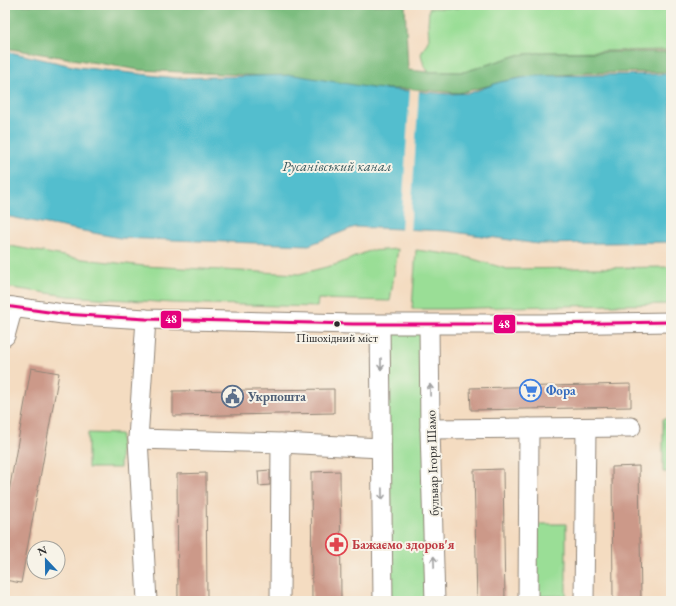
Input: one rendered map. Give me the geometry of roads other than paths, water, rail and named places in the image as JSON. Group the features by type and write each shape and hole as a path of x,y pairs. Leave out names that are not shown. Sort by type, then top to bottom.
{"street":[{"path":"5,336 9,306 63,314 146,319 380,325 671,322"},
{"path":"146,319 138,440 147,601"},
{"path":"380,325 383,601"},
{"name":"бульвар Ігоря Шамо","path":"429,325 430,429 436,601"},
{"path":"430,429 631,427"},
{"path":"528,601 529,428"},
{"path":"584,601 586,428"},
{"path":"138,440 280,443 381,448"},
{"path":"280,443 280,601"}],"water":[{"name":"Русанівський канал","path":"5,51 77,67 176,78 294,75 372,88 448,94 470,93 500,82 532,76 671,74 671,242 538,244 447,231 355,227 309,245 120,238 5,216"}],"place":[{"name":"Пішохідний міст","path":"337,324"},
{"name":"Фора","path":"530,390"},
{"name":"Укрпошта","path":"233,396"},
{"name":"Бажаємо здоров'я","path":"336,544"}]}
